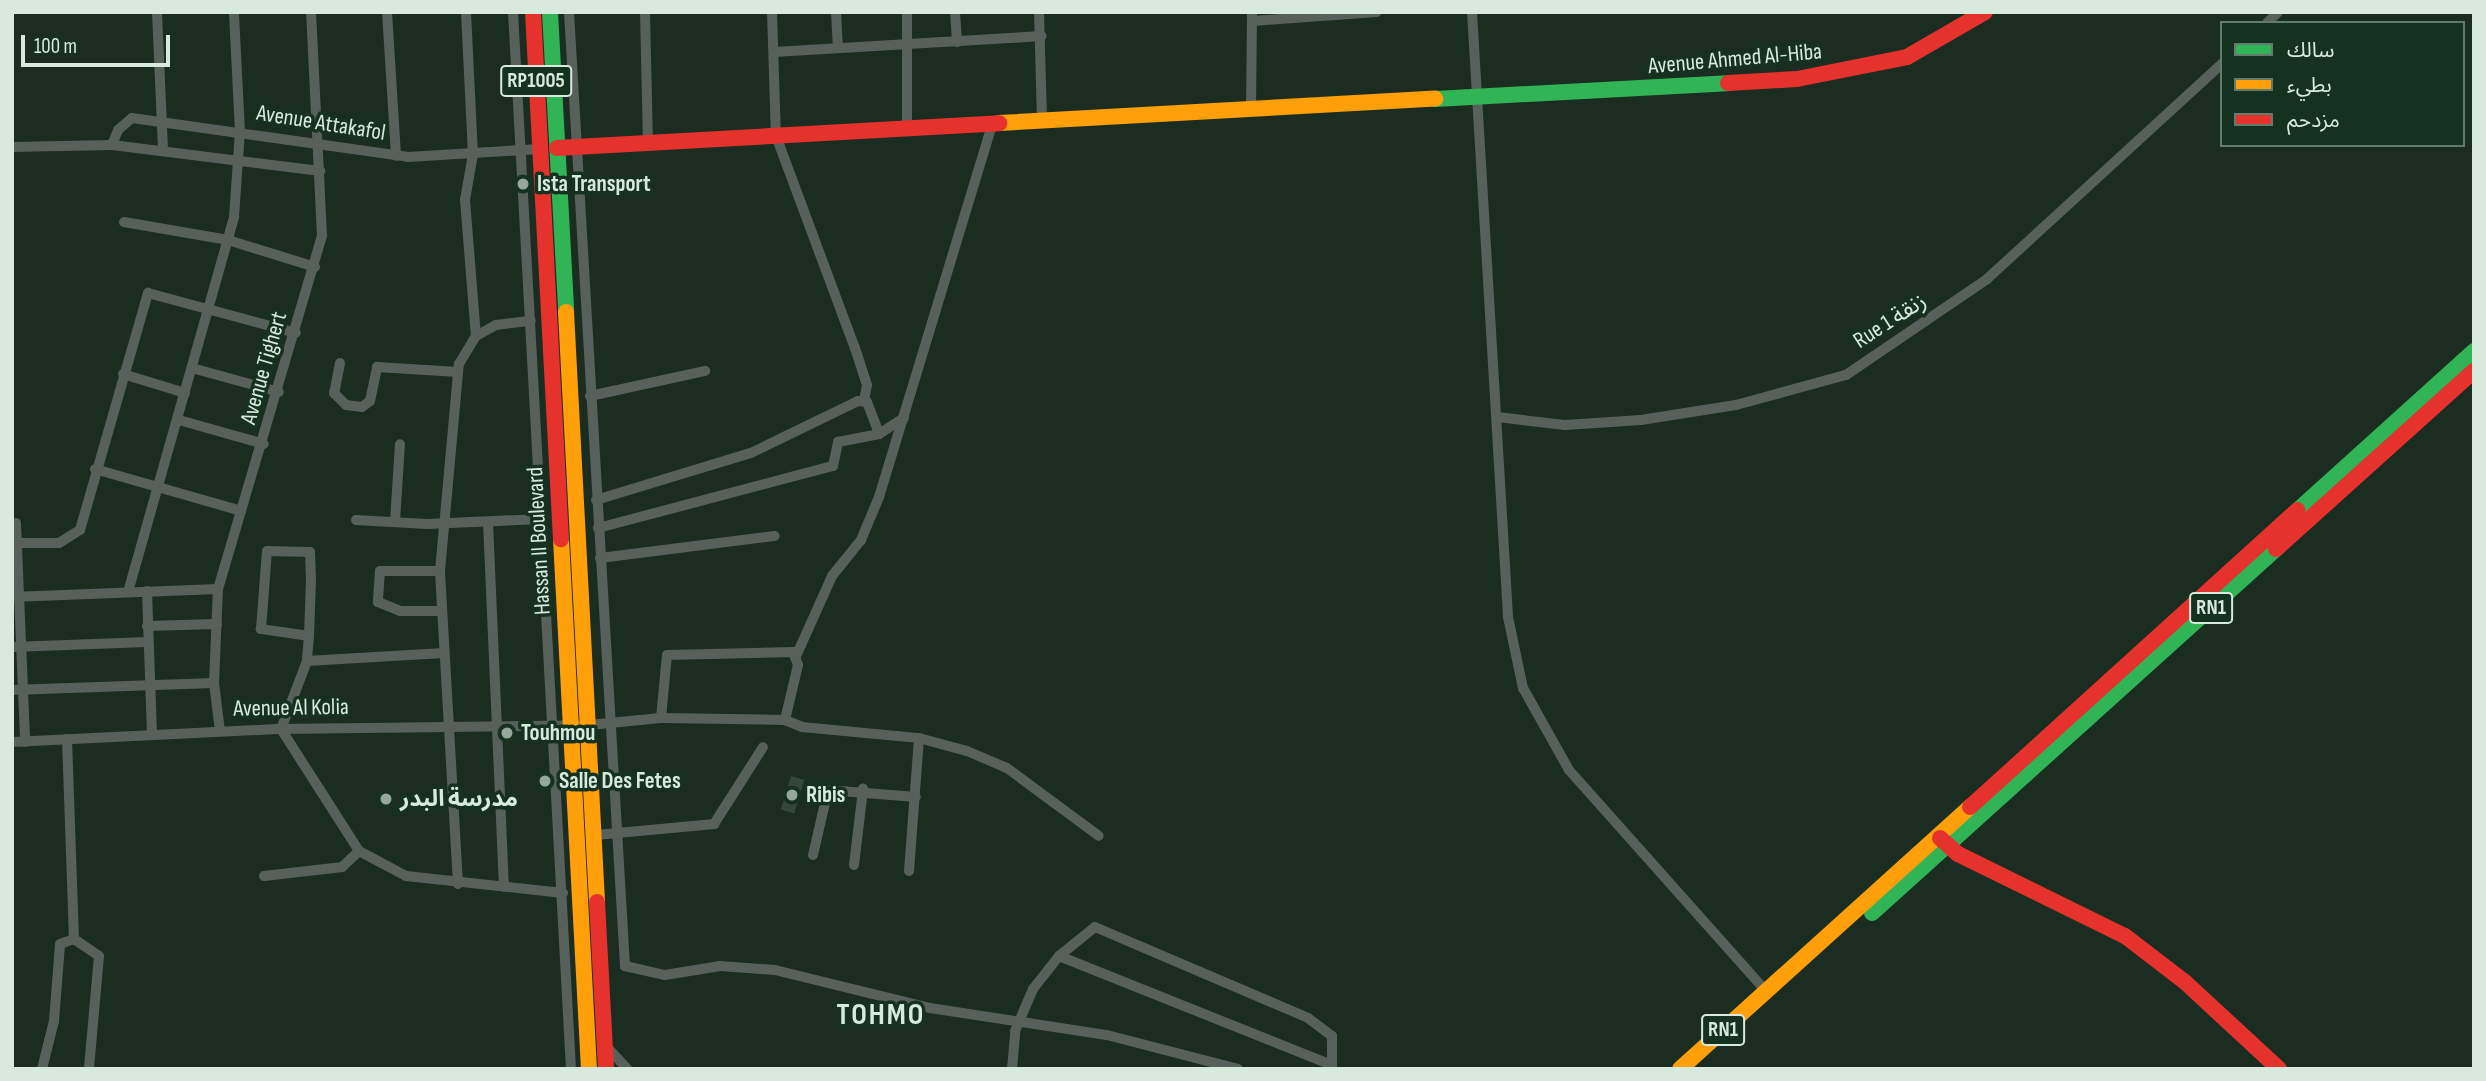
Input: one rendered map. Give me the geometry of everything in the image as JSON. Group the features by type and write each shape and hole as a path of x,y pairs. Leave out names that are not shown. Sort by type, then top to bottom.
{"main road":[{"name":"Hassan II Boulevard","path":"533,12 589,1069"},
{"name":"Hassan II Boulevard","path":"550,12 596,835 606,1069"},
{"name":"Avenue Ahmed Al-Hiba","path":"540,149 1715,85 1841,72 1907,57 1985,12"},
{"name":"RN1","path":"1700,1069 2474,351"},
{"name":"RN1","path":"1680,1069 1766,991 1943,841 2474,370"},
{"path":"1943,841 2125,936 2185,982 2279,1069"}],"street":[{"path":"157,12 163,150"},
{"path":"128,592 228,240 240,159 234,12"},
{"name":"Avenue Tighert","path":"220,731 214,683 218,589 264,444 322,236 311,12"},
{"path":"387,12 396,156"},
{"path":"466,12 473,154 465,200 477,336"},
{"path":"513,12 571,1069"},
{"path":"569,12 622,960 629,970 665,975 720,966 775,970 930,1009 1107,1035 1238,1069"},
{"path":"645,12 649,143"},
{"path":"772,12 776,136 855,348 867,385 863,401 879,434"},
{"path":"836,12 838,48"},
{"path":"907,12 907,129"},
{"path":"956,12 957,42"},
{"path":"1040,12 1042,121"},
{"path":"1251,110 1252,17 1377,12"},
{"path":"1472,12 1474,98 1508,617 1533,712 1569,770 1766,991"},
{"path":"774,52 1042,36"},
{"name":"Rue 1 زنقة","path":"1497,417 1565,425 1641,420 1736,405 1846,375 1987,279 2220,66"},
{"name":"Avenue Attakafol","path":"112,145 124,121 163,121 396,156 540,149"},
{"path":"786,720 797,654 832,576 861,540 904,418 992,124"},
{"path":"12,147 112,145 320,171"},
{"path":"124,222 228,240 314,267"},
{"path":"19,543 74,538 148,293 296,333"},
{"path":"458,884 440,571 458,372 465,348 477,336 496,326 531,321"},
{"path":"340,363 334,393 346,405 362,407 370,401 377,368 458,372"},
{"path":"192,368 279,392"},
{"path":"590,396 705,371"},
{"path":"123,374 185,393"},
{"path":"596,500 751,453 863,401"},
{"path":"598,528 834,466 838,442 879,434 904,418"},
{"path":"178,419 264,444"},
{"path":"395,521 400,444"},
{"path":"95,469 241,511"},
{"path":"356,520 488,522 542,519"},
{"path":"488,522 493,727 504,887"},
{"path":"16,523 19,543 16,596 18,689 25,742"},
{"path":"600,558 775,536"},
{"path":"309,636 261,629 267,551 310,552 309,636 307,661 281,729 359,851 406,876 458,884 563,893"},
{"path":"440,571 380,571 378,602 400,611 442,611"},
{"path":"16,596 218,589"},
{"path":"147,591 152,734"},
{"path":"148,626 217,624"},
{"path":"17,647 148,642"},
{"path":"307,661 444,653"},
{"path":"661,718 667,655 797,654"},
{"path":"18,689 214,683"},
{"name":"Avenue Al Kolia","path":"12,742 281,729 570,726 589,725 610,719 786,720 802,727 919,738 1007,768 1098,836"},
{"path":"909,871 919,738"},
{"path":"67,739 74,939"},
{"path":"596,835 720,821 763,747"},
{"path":"813,855 828,790 863,789 916,797"},
{"path":"854,865 863,789"},
{"path":"264,876 342,867 359,851"},
{"path":"1015,1068 1019,1021 1033,989 1059,956 1087,930 1103,928 1308,1018 1332,1036 1332,1067 1059,956"},
{"path":"42,1069 55,1013 60,944 74,939"},
{"path":"74,939 99,956 89,1069"},
{"path":"605,1045 627,1069"}],"building":[{"name":"Ribis","path":"791,776 804,780 794,814 781,809"}],"traffic: fast":[{"path":"550,12 566,312"},
{"path":"1435,99 1728,83"},
{"path":"2298,510 2474,351"},
{"path":"1872,913 2276,549"}],"traffic: slow":[{"path":"999,123 1435,99"},
{"path":"566,312 597,902"},
{"path":"561,539 589,1069"},
{"path":"1680,1069 1970,807"}],"traffic: jam":[{"path":"533,12 561,539"},
{"path":"1728,83 1797,79 1907,57 1985,12"},
{"path":"557,148 999,123"},
{"path":"2276,549 2474,371"},
{"path":"1970,807 2298,510"},
{"path":"1940,838 1958,854 2125,936 2185,982 2279,1069"},
{"path":"597,902 606,1069"}],"place":[{"name":"Ista Transport","path":"523,184"},
{"name":"Touhmou","path":"507,733"},
{"name":"Salle Des Fetes","path":"545,781"},
{"name":"Ribis","path":"792,795"},
{"name":"مدرسة البدر","path":"386,799"}],"district":[{"name":"TOHMO","path":"881,1015"}]}
